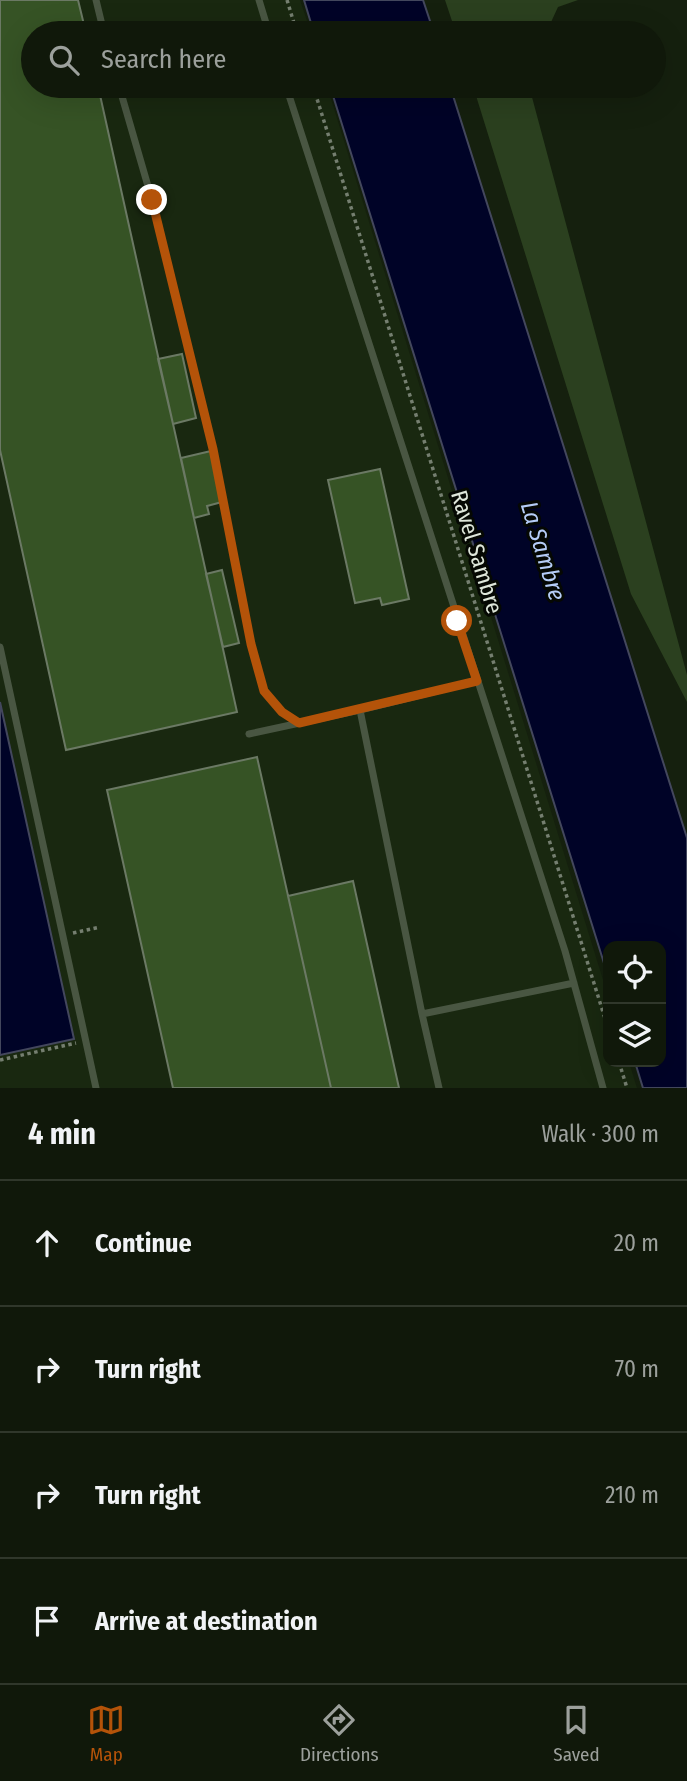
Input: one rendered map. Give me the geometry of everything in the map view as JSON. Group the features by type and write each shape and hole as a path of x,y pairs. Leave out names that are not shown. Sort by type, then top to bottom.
{"lane":[{"path":"96,0 101,21"},
{"path":"259,0 265,21"},
{"path":"122,98 152,200 213,449 251,644 264,691 282,712 299,723"},
{"path":"290,98 574,983 603,1088"},
{"path":"0,647 96,1088"},
{"path":"249,734 477,681"},
{"path":"360,710 439,1088"},
{"path":"422,1014 574,983"}],"path":[{"path":"287,0 293,21"},
{"name":"Ravel Sambre","path":"317,98 603,1012"},
{"path":"0,1060 85,1041"},
{"path":"621,1067 627,1088"}],"shaded area":[{"path":"0,0 300,0 307,21 21,21 21,98 331,98 603,980 603,1067 631,1067 637,1088 0,1088 0,1055 74,1038 0,702"},
{"path":"445,0 578,0 558,7 552,21 452,21"},
{"path":"477,98 532,98 687,675 687,702 631,594"}],"water":[{"path":"304,0 423,0 430,21 310,21"},
{"name":"La Sambre","path":"334,98 454,98 687,838 687,1088 643,1088 637,1067 666,1067 666,941 603,941 603,960"},
{"path":"0,702 74,1039 0,1055"}],"building":[{"path":"0,0 78,0 83,21 21,21 21,98 101,98 237,712 66,750 0,450"},
{"path":"182,354 196,418 173,424 158,359"},
{"path":"211,451 222,502 207,506 209,514 194,518 181,458"},
{"path":"380,469 409,599 382,605 380,598 355,603 328,480"},
{"path":"222,570 239,643 223,647 206,574"},
{"path":"257,757 331,1088 173,1088 107,790"},
{"path":"353,881 399,1088 331,1088 288,896"}],"route":[{"path":"152,200 213,449 251,644 264,691 282,712 299,723 477,681 457,621"}]}
